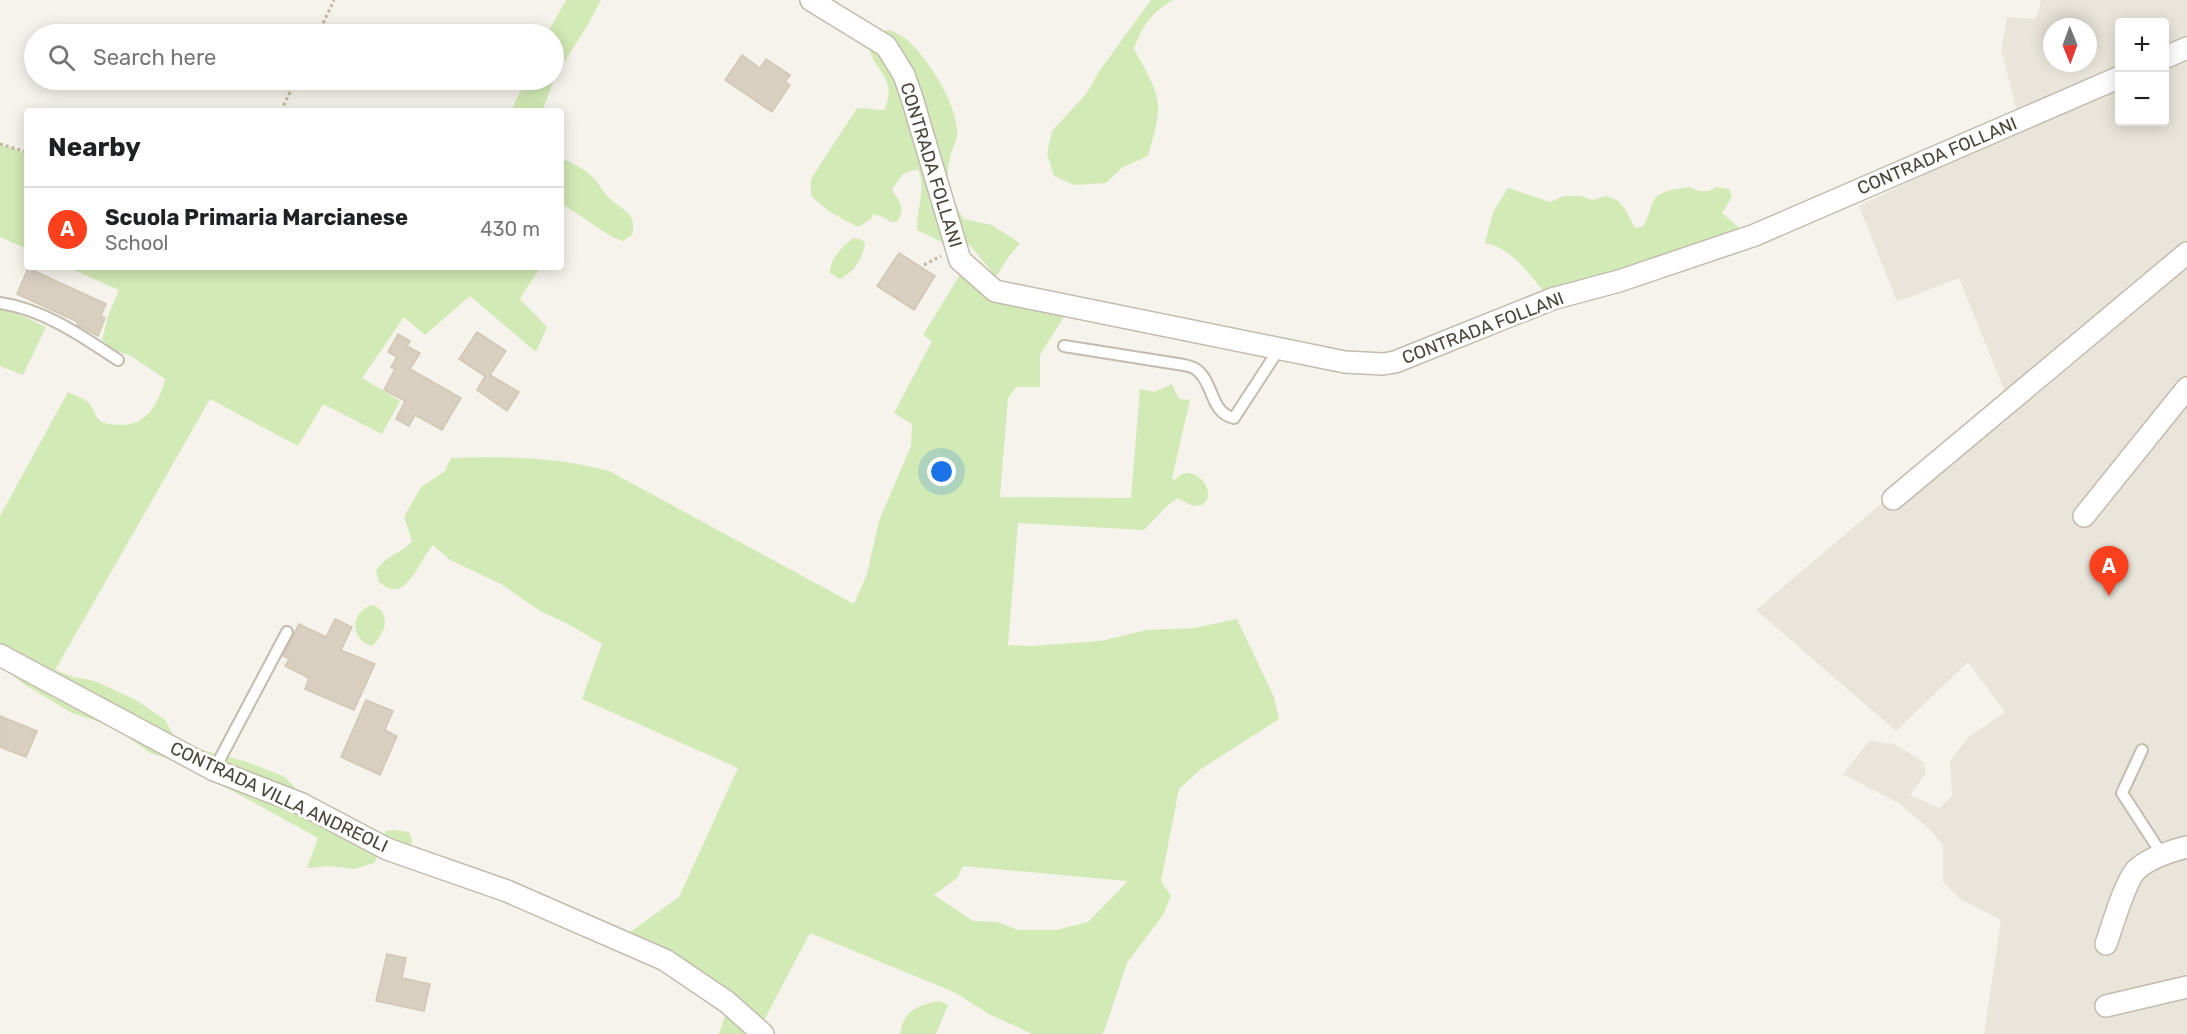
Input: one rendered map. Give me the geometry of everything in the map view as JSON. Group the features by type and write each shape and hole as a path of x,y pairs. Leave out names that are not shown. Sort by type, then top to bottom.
{"street":[{"name":"CONTRADA FOLLANI","path":"811,0 886,46 904,75 912,98 960,260 995,291 1345,362 1395,362 1552,299 1619,281 1755,236 2115,79"},
{"path":"2169,56 2187,48"},
{"path":"1893,500 2187,253"},
{"path":"2084,516 2187,388"},
{"name":"CONTRADA VILLA ANDREOLI","path":"0,655 214,770 302,804 387,849 507,891 665,960 727,1002 763,1034"},
{"path":"2106,944 2119,905 2136,871 2163,856 2187,847"},
{"path":"2106,1006 2187,987"}],"lane":[{"path":"0,303 28,309 60,323 118,360"},
{"path":"1064,345 1196,369 1203,376 1219,409 1234,418 1279,349"},
{"path":"214,770 287,632"},
{"path":"2142,750 2122,793 2163,856"}],"path":[{"path":"323,24 334,0"},
{"path":"282,108 291,90"},
{"path":"0,144 24,152"}],"shaded area":[{"path":"2040,0 2187,0 2187,1034 1984,1034 2001,920 1960,899 1943,882 1943,845 1929,829 1900,804 1843,774 1869,741 1895,744 1923,762 1926,773 1910,795 1939,808 1952,796 1950,762 1967,738 2005,712 1968,662 1896,731 1756,610 2007,397 1959,278 1897,302 1859,206 2021,127 2001,50 2007,17 2035,19"}],"green space":[{"path":"566,0 601,0 564,63 564,24 553,24"},
{"path":"1151,0 1173,0 1159,9 1149,20 1134,49 1152,83 1158,105 1148,156 1123,167 1106,183 1074,185 1054,176 1047,154 1052,131 1086,94 1100,70"},
{"path":"890,30 906,39 923,57 948,97 957,124 957,136 951,153 948,180 951,196 959,211 964,219 992,225 1020,243 996,277 970,245 958,241 944,243 917,230 921,191 918,169 903,174 892,189 901,208 897,222 891,222 873,214 871,219 858,227 830,212 811,196 811,179 857,108 884,110 888,99 888,86 871,56 870,42 873,33"},
{"path":"521,90 550,90 543,108 512,108"},
{"path":"0,145 24,152 24,248 0,237"},
{"path":"564,159 589,173 607,196 630,216 633,221 632,235 623,241 612,237 564,205"},
{"path":"1689,187 1702,192 1716,187 1729,189 1732,197 1722,213 1749,236 1661,278 1630,287 1545,293 1512,256 1504,250 1485,243 1493,212 1508,188 1550,202 1564,196 1580,196 1593,200 1606,196 1617,200 1625,209 1635,228 1643,226 1652,203 1660,194"},
{"path":"853,238 861,239 865,243 864,248 853,269 840,279 830,273 830,268 834,258"},
{"path":"964,268 1068,310 1040,355 1040,387 1016,387 1008,398 1000,497 1131,498 1140,389 1154,392 1172,384 1179,399 1190,400 1172,478 1174,481 1186,473 1198,476 1206,486 1208,497 1202,505 1193,506 1178,498 1144,530 1018,523 1008,645 1032,646 1100,641 1147,630 1194,628 1237,619 1274,697 1279,719 1201,769 1179,789 1161,881 1171,896 1163,915 1127,963 1103,1034 1032,1034 989,1014 954,992 810,933 762,1024 626,935 679,897 738,768 582,699 602,644 540,611 501,584 450,560 433,545 410,580 398,589 389,588 379,582 376,571 380,565 412,541 404,517 421,487 445,471 451,458 531,458 590,466 609,471 854,604 867,574 879,521 911,446 912,424 894,413 932,341 923,335","holes":["963,866 1127,881 1088,922 1056,930 1018,930 997,922 973,921 934,895 957,878"]},
{"path":"74,270 538,270 520,299 547,327 536,352 470,296 425,335 404,317 362,378 400,401 382,434 323,404 298,446 210,399 55,670 73,677 95,681 136,700 165,720 175,738 199,749 247,762 283,776 294,786 299,800 381,851 374,863 354,869 329,866 307,868 318,838 182,763 150,753 112,726 72,713 25,685 0,666 0,516 68,392 89,403 102,422 125,425 141,420 147,415 160,395 165,379 131,356 114,350 102,340 108,316 119,290"},
{"path":"0,309 16,313 46,327 23,375 0,366"},
{"path":"374,605 383,614 385,625 372,646 359,637 355,624 361,612"},
{"path":"386,831 409,832 412,839 411,849 382,838"},
{"path":"939,1001 948,1005 936,1034 900,1034 908,1014 925,1004"},
{"path":"727,1009 756,1034 719,1034"}],"building":[{"path":"742,55 760,68 766,59 790,75 785,82 790,85 772,112 725,80"},
{"path":"899,253 935,276 914,310 877,286"},
{"path":"27,270 32,270 106,304 101,316 105,318 98,336 77,325 78,322 17,294"},
{"path":"477,332 506,351 490,375 519,392 507,411 477,390 485,376 459,359"},
{"path":"398,334 410,341 407,346 420,353 410,369 461,398 442,430 415,415 409,426 396,419 405,401 384,390 395,369 391,367 397,357 388,352"},
{"path":"335,619 352,627 341,650 375,664 354,710 305,689 309,678 285,666 289,659 283,656 299,624 326,637"},
{"path":"366,700 393,711 385,730 397,736 380,775 341,757"},
{"path":"0,716 37,731 26,757 0,747"},
{"path":"387,954 406,958 402,978 430,984 424,1011 376,1001"}],"place":[{"name":"Scuola Primaria Marcianese","path":"2109,596"}]}
